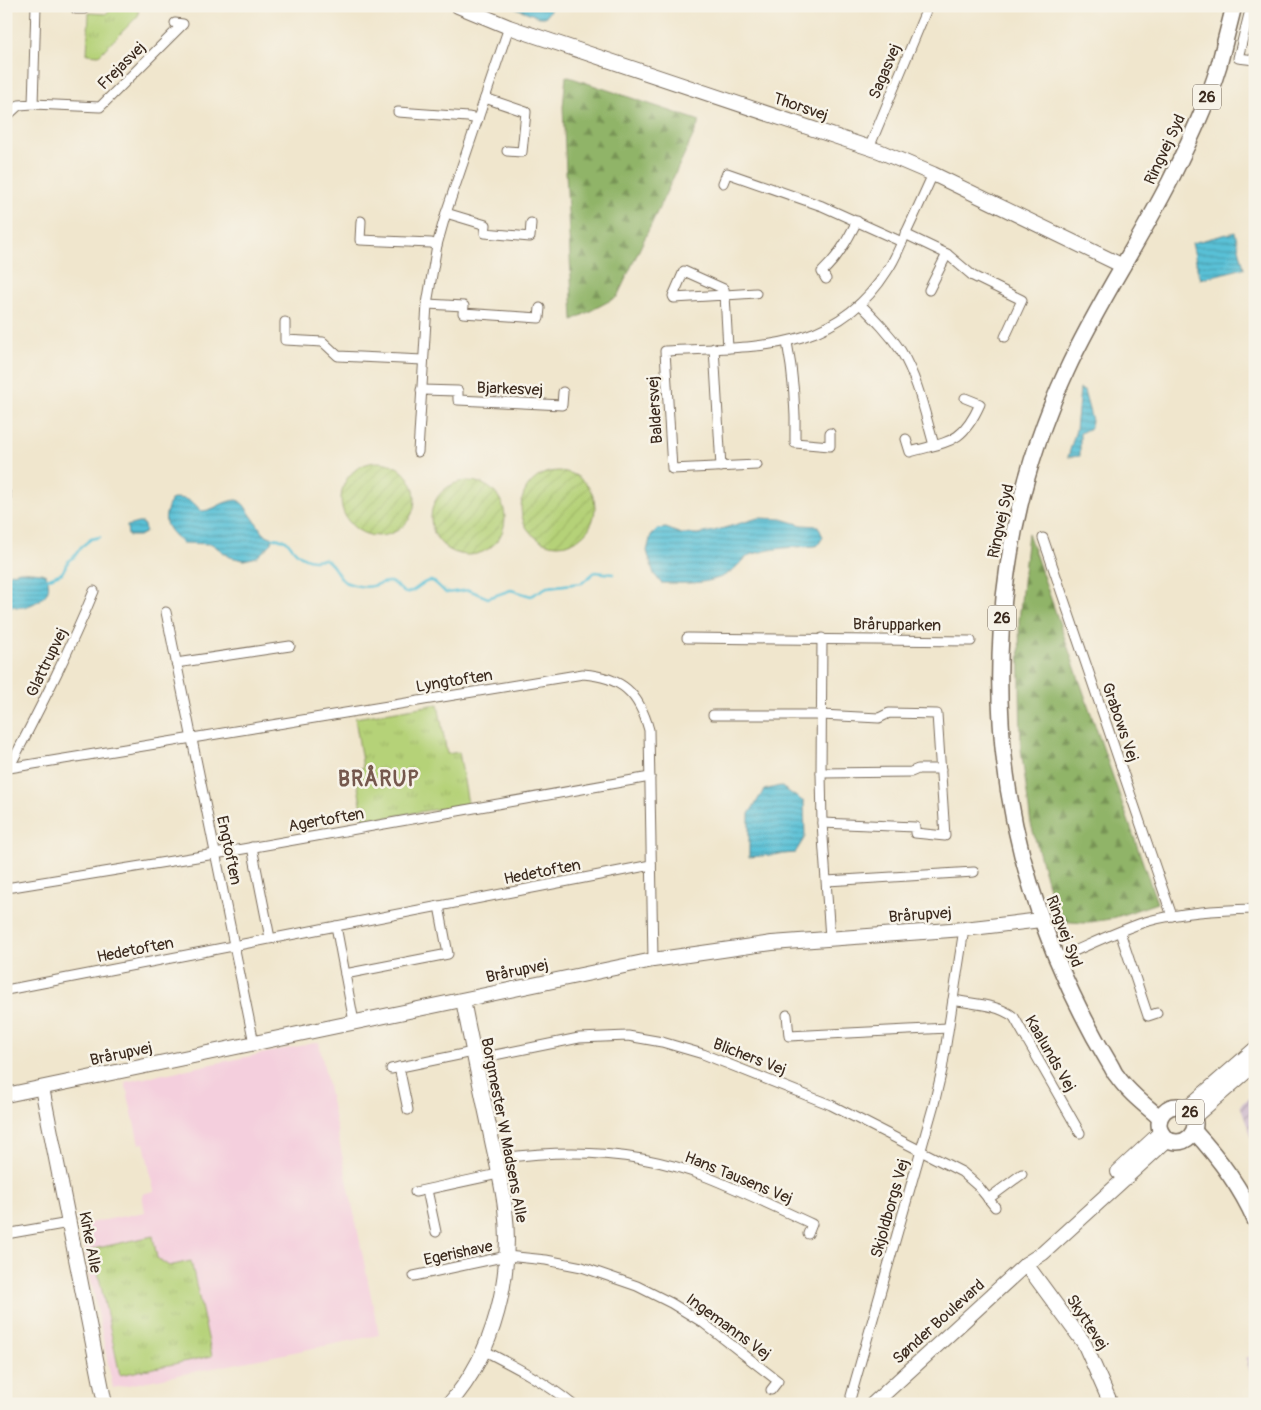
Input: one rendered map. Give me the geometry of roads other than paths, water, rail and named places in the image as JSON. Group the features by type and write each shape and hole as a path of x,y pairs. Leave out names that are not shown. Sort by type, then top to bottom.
{"main road":[{"name":"Ringvej Syd","path":"1163,1125 1139,1091 1111,1067 1093,1039 1078,1010 1041,920 1025,870 1008,791 1000,704 1000,654 1006,581 1024,491 1039,438 1052,404 1083,336 1169,183 1192,136 1218,67 1234,6"},
{"name":"26","path":"1190,1125 1176,1143 1163,1125 1176,1106 1233,1179 1255,1220"}],"street":[{"path":"33,104 36,6"},
{"name":"Thorsvej","path":"458,6 509,27 869,148 933,174 1123,266"},
{"name":"Sagasvej","path":"869,148 928,6"},
{"path":"1250,6 1238,58 1255,60"},
{"name":"Frejasvej","path":"6,117 19,105 100,107 183,24 175,23"},
{"path":"418,452 427,304 437,245 509,27"},
{"path":"485,98 526,112 522,152 507,151"},
{"path":"398,112 478,119"},
{"path":"723,184 727,174 822,206 947,254 973,276 1022,300 1005,337"},
{"name":"Baldersvej","path":"757,465 672,469 665,351 728,348 787,342 825,329 842,319 860,304 888,270 933,174"},
{"path":"446,213 486,225 485,233 530,238 531,223"},
{"path":"826,279 822,272 845,246 857,221"},
{"path":"361,222 360,240 431,243 437,245"},
{"path":"929,290 947,254"},
{"path":"728,348 725,295 724,289 684,270 673,296 674,298 725,295 756,293"},
{"path":"427,304 464,306 463,313 539,318 540,308"},
{"path":"860,304 887,332 901,351 919,392 934,445"},
{"path":"285,322 285,340 323,342 338,356 423,360"},
{"path":"787,342 794,378 796,408 795,443 830,446 830,432"},
{"path":"714,348 721,467"},
{"name":"Bjarkesvej","path":"422,390 458,391 458,400 562,405 563,392"},
{"path":"906,439 910,452 956,438 972,422 980,404 965,398"},
{"path":"6,494 6,504"},
{"name":"Grabows Vej","path":"1043,538 1172,916"},
{"name":"Glattrupvej","path":"8,769 52,686 94,591"},
{"name":"Engtoften","path":"166,612 254,1043"},
{"name":"Brårupparken","path":"687,638 971,641"},
{"path":"822,638 822,823 830,938"},
{"path":"176,663 290,646"},
{"name":"Lyngtoften","path":"8,769 583,674 602,675 628,688 638,700 645,713 649,730 653,960"},
{"path":"713,715 821,715 879,718 889,713 937,714 945,836 915,833 915,827 822,823"},
{"path":"821,773 911,772 918,769 941,769"},
{"name":"Agertoften","path":"6,888 215,854 650,777"},
{"path":"252,847 270,938"},
{"name":"Hedetoften","path":"6,990 234,944 651,865"},
{"path":"827,881 974,872"},
{"path":"345,974 448,954 439,906"},
{"path":"1056,959 1143,923 1172,916 1255,909"},
{"name":"Brårupvej","path":"6,1095 653,960 734,947 964,929 1041,920"},
{"path":"336,926 354,1022"},
{"name":"Skjoldborgs Vej","path":"851,1396 936,1095 964,929"},
{"path":"1120,932 1148,1016 1157,1013"},
{"name":"Borgmester W Madsens Alle","path":"449,1404 466,1381 484,1350 496,1318 502,1294 507,1256 505,1207 463,1000"},
{"name":"Kaalunds Vej","path":"952,1000 998,1008 1006,1011 1014,1018 1080,1133"},
{"path":"787,1016 789,1036 948,1028"},
{"name":"Blichers Vej","path":"474,1056 578,1038 628,1036 662,1042 703,1054 822,1101 962,1172 978,1186 995,1207"},
{"path":"1190,1125 1255,1049"},
{"path":"408,1110 395,1068 474,1056"},
{"path":"1190,1125 1255,1064"},
{"name":"Kirke Alle","path":"42,1088 105,1404"},
{"name":"Sønder Boulevard","path":"873,1404 1026,1264 1043,1253 1163,1125"},
{"name":"Hans Tausens Vej","path":"495,1159 535,1153 570,1152 628,1157 669,1165 706,1177 812,1224 808,1234"},
{"path":"415,1192 498,1174"},
{"path":"988,1199 1022,1174"},
{"name":"Egerishave","path":"427,1190 436,1232"},
{"path":"6,1234 69,1223"},
{"name":"Egerishave","path":"414,1276 507,1256"},
{"name":"Ingemanns Vej","path":"507,1256 546,1260 582,1267 637,1286 671,1303 702,1322 778,1381 771,1390"},
{"name":"Skyttevej","path":"1026,1264 1084,1343 1111,1404"},
{"path":"484,1350 544,1384 572,1404"}],"water":[{"path":"511,6 550,6 551,9 545,17 539,17"},
{"path":"1235,232 1244,268 1200,279 1192,243"},
{"path":"1080,389 1084,391 1092,421 1090,428 1080,433 1080,456 1068,457 1076,430"},
{"path":"177,498 191,502 201,511 206,511 232,500 238,500 244,505 264,534 273,538 272,543 257,557 244,560 230,557 212,544 182,543 166,524 166,514 171,500"},
{"path":"758,518 782,519 802,525 818,526 823,537 818,545 814,546 791,547 753,554 725,576 708,581 661,583 654,574 647,551 651,535 657,529 666,528 681,534 698,534"},
{"path":"143,523 146,532 139,536 128,536 127,526"},
{"path":"20,571 46,575 48,589 43,597 31,605 14,606 6,610 6,575"},
{"path":"780,786 804,802 805,837 795,853 749,857 749,814 764,790"}],"waterway":[{"path":"47,579 62,573 69,560 74,557 81,547 91,539 100,537"},
{"path":"273,538 286,540 297,553 304,557 313,560 324,559 333,566 345,582 365,587 390,582 405,593 409,593 430,581 434,582 446,593 469,590 488,598 511,590 531,596 547,587 582,583 595,572 613,574"}],"district":[{"name":"BRÅRUP","path":"379,779"}]}
